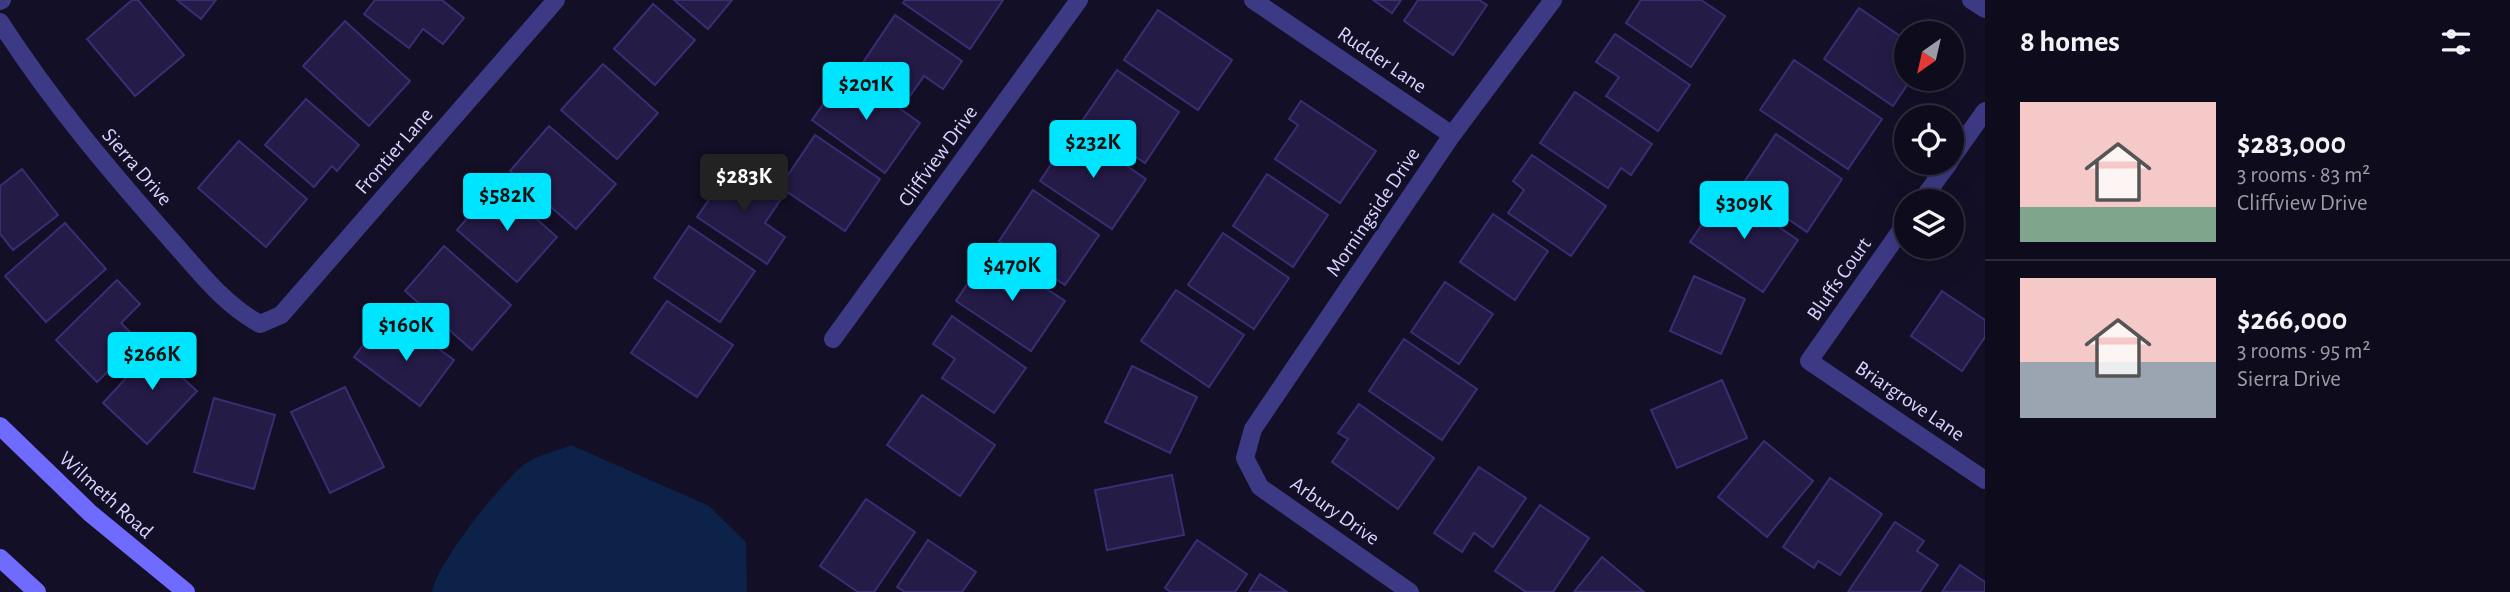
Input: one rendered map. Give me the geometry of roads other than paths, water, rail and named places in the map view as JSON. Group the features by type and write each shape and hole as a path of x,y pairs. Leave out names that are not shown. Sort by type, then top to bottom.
{"main road":[{"name":"Wilmeth Road","path":"0,426 90,513 186,592"},
{"path":"0,558 37,592"}],"street":[{"name":"Frontier Lane","path":"260,324 281,315 556,0"},
{"name":"Cliffview Drive","path":"834,339 1079,0"},
{"name":"Rudder Lane","path":"1252,0 1452,135"},
{"name":"Morningside Drive","path":"1245,458 1253,429 1452,135 1553,0"},
{"path":"1971,0 1985,9"},
{"name":"Sierra Drive","path":"0,22 69,123 113,175 234,310 260,324"},
{"path":"1964,141 1985,111"},
{"name":"Bluffs Court","path":"1809,361 1894,240"},
{"name":"Briargrove Lane","path":"1809,361 1985,480"},
{"name":"Arbury Drive","path":"1245,458 1261,486 1410,592"}],"water":[{"path":"571,445 709,506 746,542 747,592 432,592 457,544 511,477 533,459"}]}
